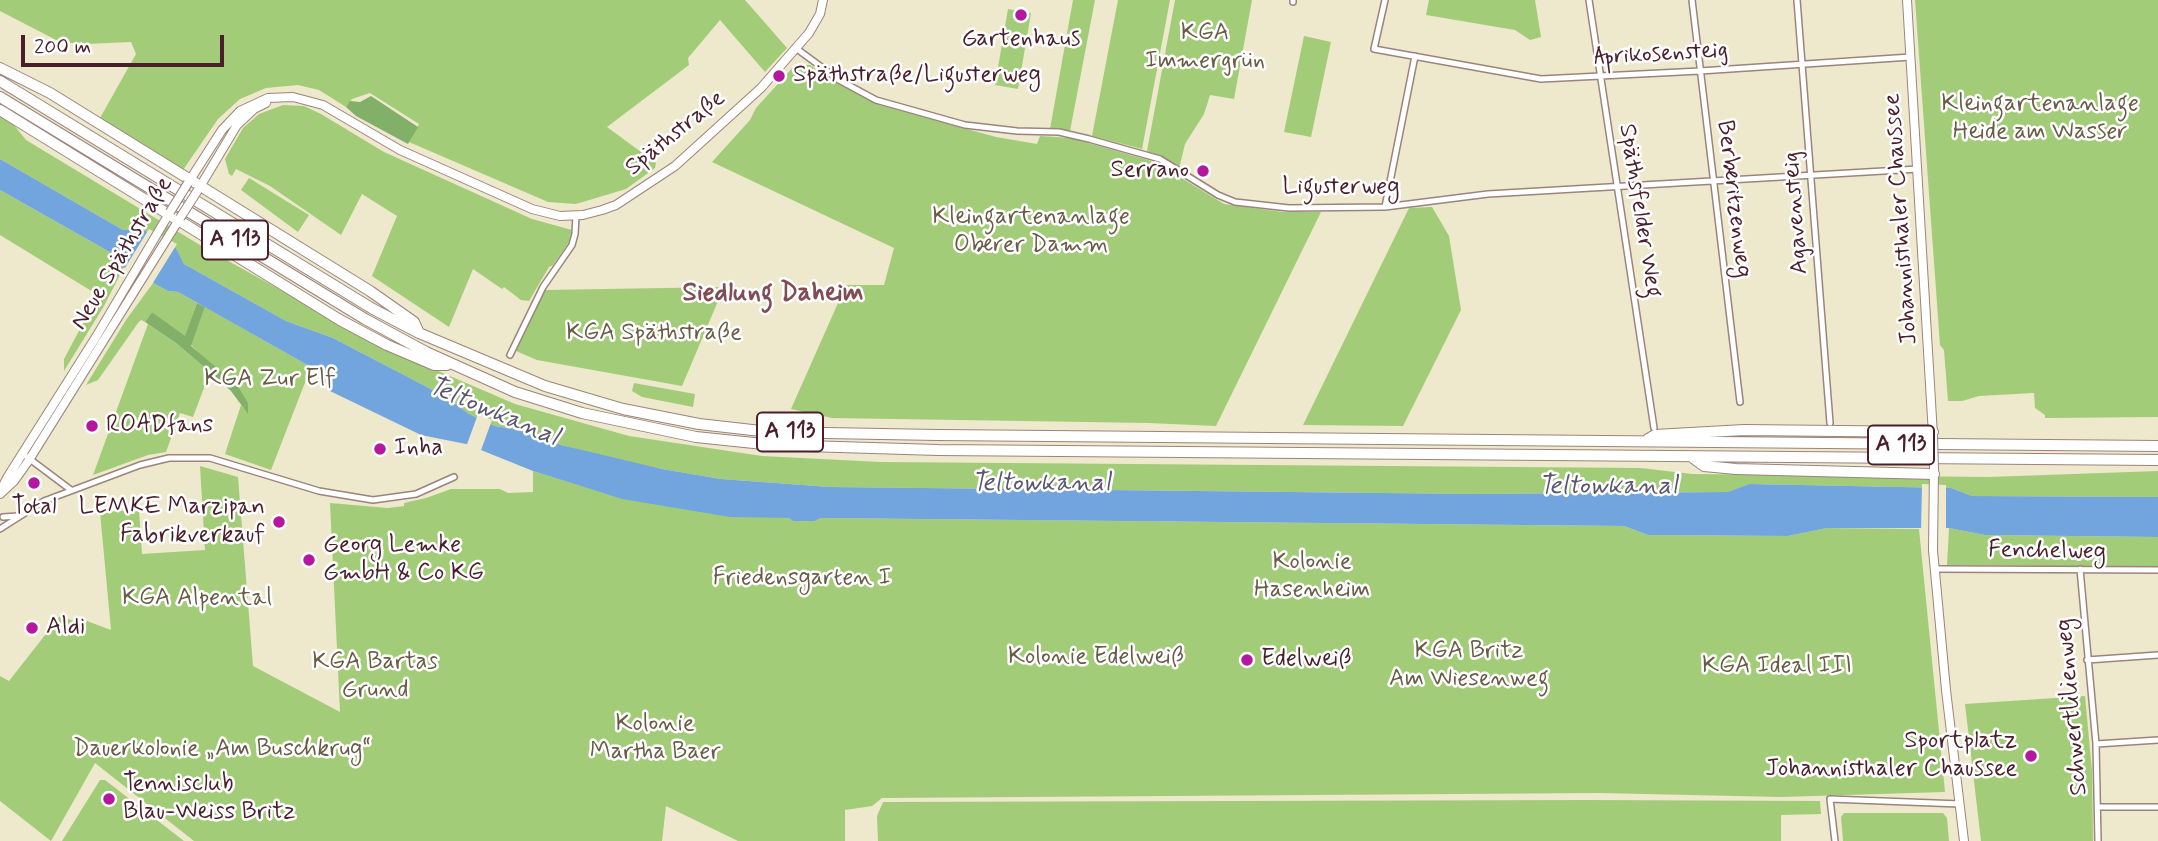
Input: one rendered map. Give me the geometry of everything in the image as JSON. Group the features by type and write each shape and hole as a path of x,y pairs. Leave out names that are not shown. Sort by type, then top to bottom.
{"highway":[{"path":"0,68 50,93 199,188 384,300 414,322 419,333"},
{"name":"A 113","path":"0,81 373,309 419,333 545,386 610,405 699,424 770,432 950,436 2158,446"},
{"name":"A 113","path":"0,97 365,319 451,365 515,392 621,423 696,437 773,445 856,448 1692,458 2158,460"},
{"path":"0,110 340,320 387,345 434,365 451,365"},
{"path":"1643,441 1655,435 1744,430 1933,433"},
{"path":"1692,458 1704,466 1736,469 1934,475"}],"main road":[{"name":"Späthstraße","path":"576,216 616,205 675,166 761,88 797,49 814,27 823,0"},
{"name":"Johannisthaler Chaussee","path":"1907,0 1934,475"},
{"name":"Neue Späthstraße","path":"26,457 170,234 189,181 231,119 255,102 293,97 314,101 400,150 521,205 553,215 576,216"},
{"name":"Neue Späthstraße","path":"26,457 160,228 174,217 199,188 237,125 254,109 275,98"},
{"path":"0,494 14,481 26,457"},
{"path":"1934,475 1933,538 1946,690 1964,841"}],"street":[{"name":"Aprikosensteig","path":"1385,0 1374,50 1541,79 1911,57"},
{"name":"Späthsfelder Weg","path":"1589,0 1654,428"},
{"name":"Berberitzenweg","path":"1692,0 1741,402"},
{"name":"Agavensteig","path":"1797,0 1830,423"},
{"name":"Ligusterweg","path":"797,49 839,80 876,100 965,125 1069,134 1160,159 1228,200 1289,208 1385,207 1488,194 1918,169"},
{"path":"1385,207 1415,56"},
{"path":"510,355 537,298 572,244 576,216"},
{"path":"26,457 71,490"},
{"path":"0,529 44,501 140,465 169,458 210,458 319,491 373,500 416,494 454,477"},
{"path":"3,516 18,516"},
{"name":"Fenchelweg","path":"1936,569 2158,570"},
{"name":"Schwertlilienweg","path":"2080,569 2096,744 2098,841"},
{"path":"2087,660 2158,655"},
{"path":"2096,744 2158,740"},
{"path":"1835,841 1830,799 1961,804"},
{"path":"2099,807 2158,807"}],"green space":[{"path":"0,0 745,0 787,48 765,72 720,20 688,58 689,65 607,127 656,163 655,168 626,189 576,204 548,202 409,142 419,124 370,93 352,99 346,107 319,90 298,85 266,88 240,99 218,119 183,170 100,118 136,54 131,42 60,42 0,11"},
{"path":"1073,0 1095,0 1070,131 1050,129"},
{"path":"1118,0 1170,0 1142,149 1092,136"},
{"name":"KGA Immergrün","path":"1175,0 1252,0 1234,99 1210,95 1204,114 1185,144 1179,169 1147,151"},
{"path":"1429,0 1535,0 1541,37 1530,40 1515,30 1426,15"},
{"name":"Kleingartenanlage Heide am Wasser","path":"1915,0 2158,0 2158,417 2045,418 2045,415 2035,408 2034,393 1979,396 1962,401 1948,401 1944,350 1940,345"},
{"path":"1008,9 1031,13 1018,89 995,85"},
{"path":"1304,36 1331,42 1311,137 1284,132"},
{"name":"Kleingartenanlage Oberer Damm","path":"795,65 810,65 837,83 880,105 996,137 1037,144 1040,136 1071,138 1148,160 1224,204 1283,212 1321,212 1216,426 832,418 791,409 846,285 884,285 894,248 712,162"},
{"path":"371,96 418,127 408,144 356,116 346,107 350,101 360,102"},
{"path":"283,105 304,106 384,152 532,219 572,230 569,242 549,267 529,301 521,300 473,269 449,327 372,276 397,216 362,194 341,235 270,186 236,169 232,176 229,174 225,159 243,128 259,114"},
{"path":"0,116 14,125 26,140 205,248 322,313 422,364 515,404 629,436 762,456 880,462 1641,468 1692,474 1988,477 2158,471 2158,497 1972,496 1951,488 1749,484 1729,492 1475,494 830,487 721,479 662,469 618,460 561,445 519,430 495,426 333,338 286,321 184,264 176,248 142,229 123,230 0,159"},
{"path":"249,178 309,215 298,232 241,190"},
{"path":"0,190 115,255 124,267 104,306 64,371 64,359 98,295 0,235"},
{"path":"1432,207 1449,236 1461,310 1403,426 1303,425 1409,208"},
{"path":"153,283 168,291 178,292 197,303 185,337 152,312 145,322 141,320 138,323 98,380 86,385 126,320"},
{"name":"KGA Späthstraße","path":"724,287 682,386 537,360 516,351 545,290"},
{"path":"197,303 205,307 191,346 237,385 248,403 248,414 231,391 210,372 176,343 145,322 152,312 185,336"},
{"name":"KGA Zur Elf","path":"205,307 311,367 271,470 225,454 241,405 248,413 248,403 191,345"},
{"path":"148,324 176,343 210,372 193,417 180,413 166,452 148,455 93,475"},
{"path":"634,383 695,394 693,407 642,397 632,391"},
{"path":"200,466 238,477 253,666 340,712 330,503 388,508 404,506 404,503 451,489 533,492 533,471 623,499 790,518 793,521 815,521 821,518 1624,526 1648,535 1788,536 1827,528 1919,529 1945,792 1781,797 1599,793 882,798 872,806 845,810 845,841 738,841 666,806 662,841 194,841 95,763 51,841 0,801 0,676 9,681 60,616 84,625 87,621 111,630 100,512 139,510 142,554 205,550"},
{"path":"1949,528 1985,535 2158,537 2158,567 1947,565"},
{"name":"Sportplatz Johannisthaler Chaussee","path":"2085,696 2092,771 2093,841 1981,841 1965,704"},
{"name":"Tennisclub Blau-Weiss Britz","path":"100,780 105,780 184,841 62,841"},
{"path":"1820,801 1821,814 1781,815 1781,841 878,841 877,816 883,802"},
{"path":"1844,813 1943,813 1947,818 1949,841 1843,841 1841,817"}],"water":[{"path":"0,159 123,230 142,229 176,248 184,264 286,321 333,338 446,397 469,414 495,426 519,430 561,445 662,469 721,479 830,487 1475,494 1728,492 1749,484 1951,488 1972,496 2158,497 2158,537 1985,535 1949,528 1827,528 1788,536 1648,535 1624,526 821,518 815,521 793,521 789,518 730,517 622,499 533,471 466,444 421,435 330,391 311,367 178,292 168,291 123,267 115,255 0,190"}],"pier":[{"path":"149,229 177,244 151,286 123,271"},
{"path":"478,414 492,420 480,453 466,447"},
{"path":"1922,484 1946,485 1946,532 1921,532"}],"place":[{"name":"Gartenhaus","path":"1021,15"},
{"name":"Späthstraße/Ligusterweg","path":"779,76"},
{"name":"Serrano","path":"1203,171"},
{"name":"ROADfans","path":"92,426"},
{"name":"Inha","path":"380,449"},
{"name":"Total","path":"34,483"},
{"name":"LEMKE Marzipan Fabrikverkauf","path":"279,522"},
{"name":"Georg Lemke GmbH & Co KG","path":"309,560"},
{"name":"Aldi","path":"32,628"},
{"name":"Edelweiß","path":"1247,660"},
{"name":"Sportplatz Johannisthaler Chaussee","path":"2031,756"},
{"name":"Tennisclub Blau-Weiss Britz","path":"109,799"}],"district":[{"name":"Siedlung Daheim","path":"773,295"}],"water label":[{"name":"Teltowkanal","path":"493,413"},
{"name":"Teltowkanal","path":"1041,485"},
{"name":"Teltowkanal","path":"1608,488"}],"park label":[{"name":"Kolonie Hasenheim","path":"1312,577"},
{"name":"Friedensgarten I","path":"802,579"},
{"name":"KGA Alpental","path":"197,599"},
{"name":"Kolonie Edelweiß","path":"1096,658"},
{"name":"KGA Britz Am Wiesenweg","path":"1469,666"},
{"name":"KGA Ideal III","path":"1777,667"},
{"name":"KGA Bartas Grund","path":"375,677"},
{"name":"Kolonie Martha Baer","path":"655,739"},
{"name":"Dauerkolonie „Am Buschkrug“","path":"222,750"}]}
